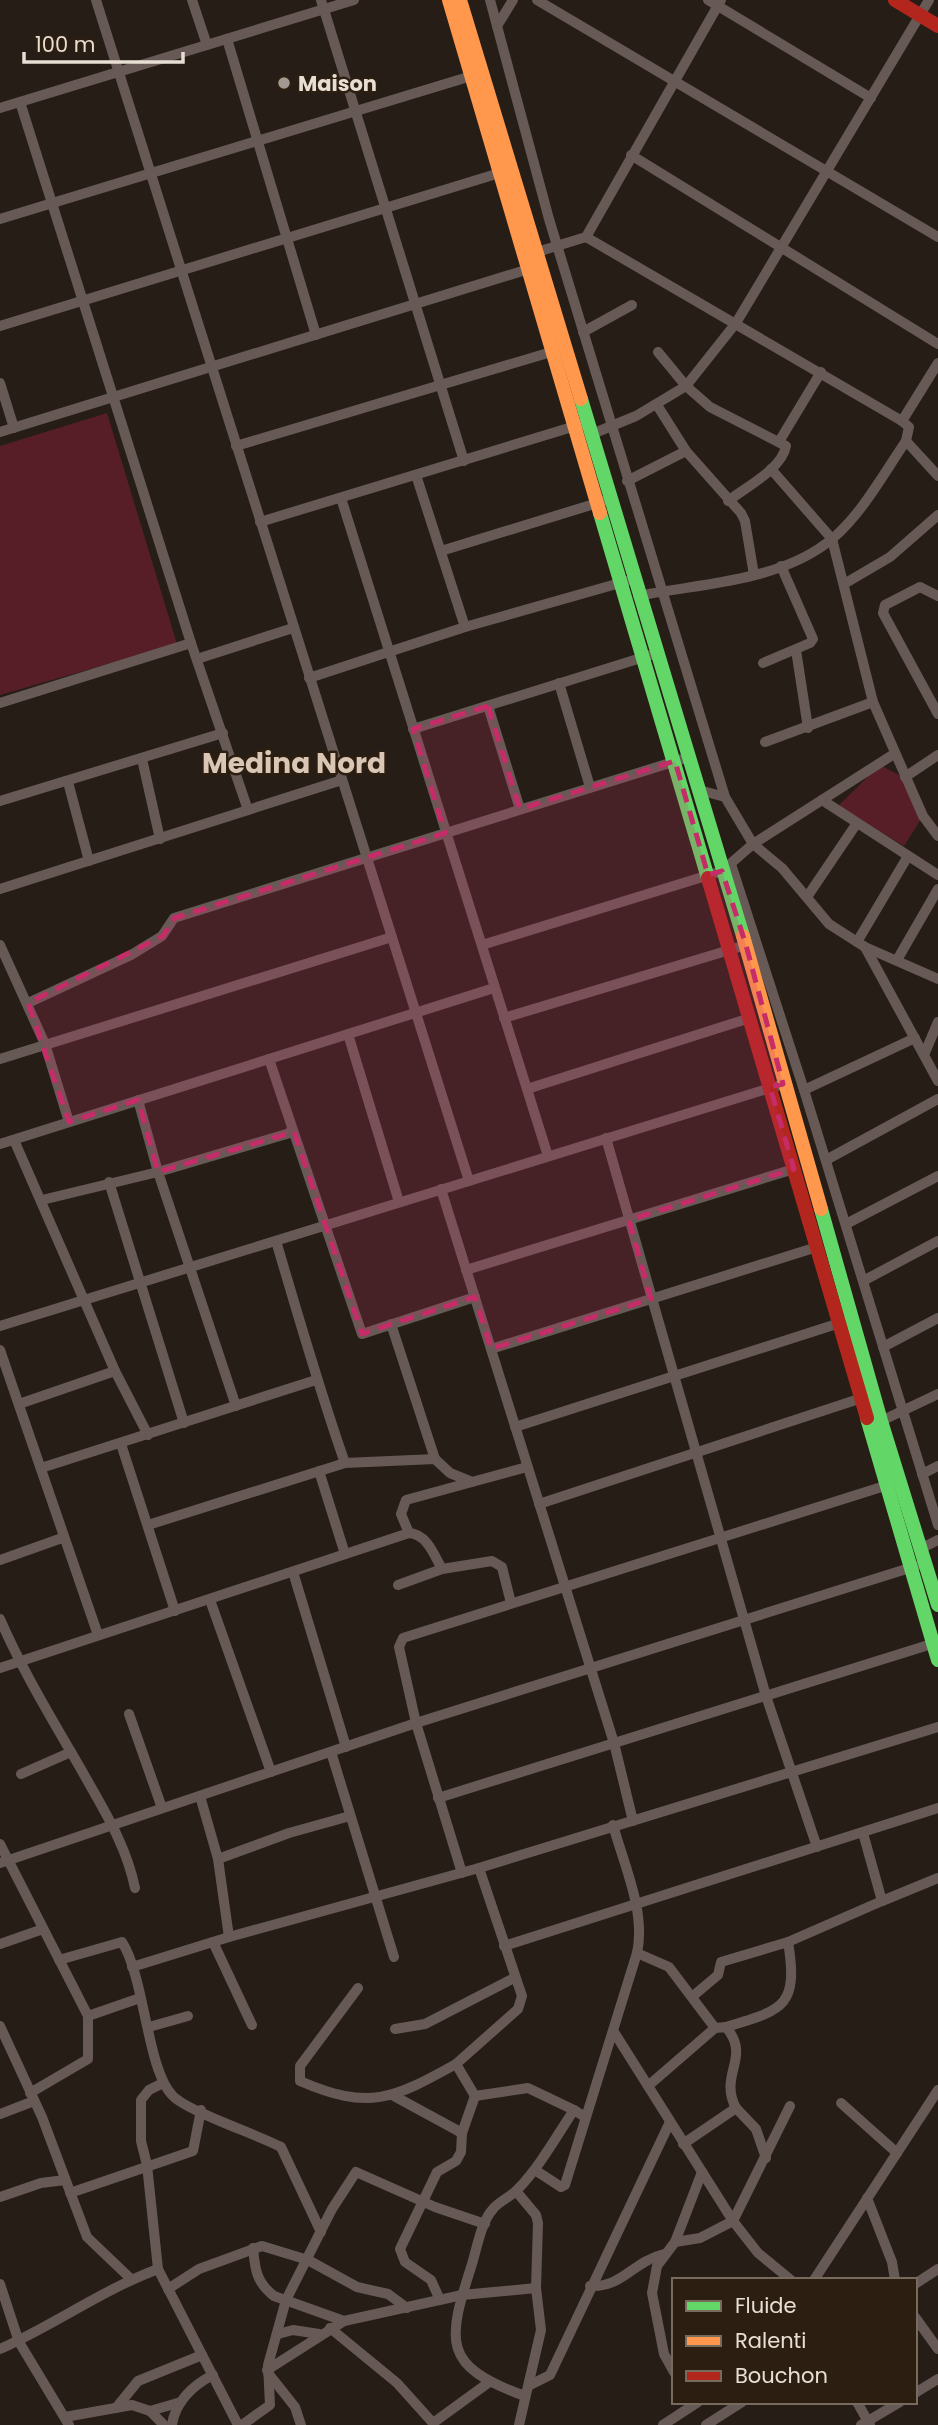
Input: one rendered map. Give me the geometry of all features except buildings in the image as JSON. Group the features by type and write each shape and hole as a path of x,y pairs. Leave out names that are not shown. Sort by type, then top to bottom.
{"street":[{"path":"96,0 365,860 469,1181"},
{"path":"192,0 207,45"},
{"path":"0,108 227,39 323,5 354,0"},
{"path":"449,0 478,74"},
{"path":"460,0 478,74 585,427 627,581 682,759 746,945 794,1169 817,1247 846,1321"},
{"path":"490,0 611,427 725,797 753,844 782,868 829,924 861,945 938,979"},
{"path":"497,26 513,0"},
{"path":"537,0 826,174 938,237"},
{"path":"895,0 938,26"},
{"path":"260,522 585,427 611,427 657,405 685,386 736,323 929,0"},
{"path":"0,432 415,304 536,262 558,247 586,237 674,82 715,2 871,98"},
{"path":"323,5 464,461"},
{"path":"227,39 316,335"},
{"path":"0,219 478,74"},
{"path":"20,102 191,643 248,810"},
{"path":"631,155 938,344"},
{"path":"0,326 506,171"},
{"path":"586,237 821,372 909,427 906,442 857,510 832,539 781,566 754,575 638,596"},
{"path":"583,332 632,305"},
{"path":"236,446 560,349"},
{"path":"658,352 685,386 723,415 780,440 786,446 785,453 771,469 728,501"},
{"path":"902,421 938,363"},
{"path":"780,440 821,372"},
{"path":"0,383 14,428"},
{"path":"657,405 686,451 746,521 754,575"},
{"path":"906,442 938,475"},
{"path":"627,481 686,451"},
{"path":"771,469 832,539 873,702 923,816 938,836"},
{"path":"416,475 465,627"},
{"path":"341,498 387,653 548,1156"},
{"path":"441,551 604,501"},
{"path":"844,584 890,557 938,514"},
{"path":"763,663 796,650 813,639 781,566"},
{"path":"627,581 638,596 650,654"},
{"path":"309,678 465,627 627,581"},
{"path":"938,596 920,587 886,605 883,612 938,714"},
{"path":"197,659 293,628"},
{"path":"0,703 191,643"},
{"path":"796,650 808,728"},
{"path":"413,729 650,654"},
{"path":"559,683 590,787"},
{"path":"765,742 873,702"},
{"path":"488,706 520,808"},
{"path":"0,801 223,733"},
{"path":"482,945 720,870 753,844 894,754"},
{"path":"905,777 938,755"},
{"path":"142,759 160,839"},
{"path":"28,1003 131,955 162,936 174,918 682,759"},
{"path":"682,759 699,790 720,870 804,1090 938,1525"},
{"path":"0,889 342,780"},
{"path":"68,782 89,861"},
{"path":"699,790 725,797"},
{"path":"822,800 938,875"},
{"path":"807,897 857,823"},
{"path":"861,945 908,856"},
{"path":"720,870 730,949 750,1018 821,1206 846,1321 918,1560 938,1660"},
{"path":"897,960 938,890"},
{"path":"0,1059 392,937"},
{"path":"0,945 46,1044 69,1122"},
{"path":"504,1018 746,945"},
{"path":"861,945 938,1081"},
{"path":"0,1144 494,988"},
{"path":"527,1089 750,1018"},
{"path":"924,1055 938,1022"},
{"path":"348,1034 399,1202"},
{"path":"804,1090 915,1038"},
{"path":"270,1059 362,1334 475,1297"},
{"path":"0,1326 777,1085"},
{"path":"826,1160 938,1099"},
{"path":"138,1100 158,1172 236,1406"},
{"path":"42,1200 158,1172 289,1133 292,1128"},
{"path":"606,1138 696,1454 747,1621 766,1696 817,1847"},
{"path":"14,1140 115,1371 148,1435"},
{"path":"466,1270 794,1169"},
{"path":"846,1224 938,1176"},
{"path":"109,1182 184,1423"},
{"path":"441,1189 614,1743 633,1821"},
{"path":"275,1241 306,1337 316,1380 345,1463"},
{"path":"863,1281 938,1241"},
{"path":"491,1349 817,1247"},
{"path":"883,1347 938,1318"},
{"path":"515,1427 846,1321"},
{"path":"391,1324 435,1459 450,1472 472,1482"},
{"path":"0,1350 62,1538 98,1635"},
{"path":"19,1404 115,1371"},
{"path":"41,1468 316,1380"},
{"path":"881,1421 938,1394"},
{"path":"868,1397 881,1421 893,1483 918,1560 938,1605"},
{"path":"539,1504 868,1397"},
{"path":"121,1444 175,1611"},
{"path":"148,1525 345,1463 435,1459"},
{"path":"409,1533 401,1514 406,1500 527,1466"},
{"path":"922,1474 938,1466"},
{"path":"319,1471 345,1554"},
{"path":"462,1873 416,1723 400,1647 403,1637 893,1483"},
{"path":"0,1668 409,1533 417,1533 424,1539 442,1569"},
{"path":"0,1560 62,1538"},
{"path":"4,1861 416,1723 747,1621 918,1560 938,1540"},
{"path":"398,1586 442,1569 492,1561 502,1567 511,1603"},
{"path":"293,1572 346,1747"},
{"path":"210,1600 271,1772"},
{"path":"0,1619 19,1662 113,1825 130,1862 135,1888"},
{"path":"438,1798 936,1643"},
{"path":"129,1714 162,1808"},
{"path":"132,1968 229,1937 479,1868 938,1727"},
{"path":"21,1774 71,1752"},
{"path":"331,1752 394,1957"},
{"path":"200,1796 218,1859 229,1937"},
{"path":"504,1947 636,1907 938,1808"},
{"path":"218,1859 289,1833 350,1816"},
{"path":"535,2170 564,2187 637,1953 640,1928 613,1825"},
{"path":"863,1833 882,1901"},
{"path":"0,1844 4,1861 88,2016 88,2059 32,2097 0,2114"},
{"path":"358,1988 300,2066 300,2081 345,2096 370,2099 394,2096 456,2064 518,2009 522,1996 479,1868"},
{"path":"693,1996 718,1975 721,1962 788,1942 938,1878"},
{"path":"0,1944 43,1929"},
{"path":"59,1960 117,1942 125,1947 163,2083 175,2098 281,2147 320,2232"},
{"path":"213,1942 252,2025"},
{"path":"648,2086 721,2028 775,2012 785,2001 792,1982 788,1942"},
{"path":"637,1953 669,1967 721,2028 737,2042 729,2095 736,2108 757,2129 766,2158"},
{"path":"396,2029 425,2024 514,1978"},
{"path":"88,2016 140,1998"},
{"path":"149,2027 188,2016"},
{"path":"0,2026 2,2040 32,2097 90,2243 131,2279"},
{"path":"614,2032 733,2221 758,2253 789,2278"},
{"path":"456,2064 475,2096"},
{"path":"163,2083 149,2090 141,2100 141,2141 147,2165 158,2269 240,2425 270,2405 289,2399"},
{"path":"475,2096 528,2088 585,2117"},
{"path":"815,2278 938,2090"},
{"path":"394,2096 462,2133"},
{"path":"440,2300 429,2277 400,2255 406,2232 424,2203 437,2172 456,2161 461,2152 462,2133 475,2096"},
{"path":"841,2104 897,2153"},
{"path":"675,2242 700,2238 733,2221 790,2106"},
{"path":"683,2144 736,2108"},
{"path":"70,2193 193,2151 201,2110"},
{"path":"525,2396 488,2383 475,2374 459,2352 455,2324 485,2224 493,2208 516,2192 535,2170 574,2110"},
{"path":"530,2385 550,2375 670,2122"},
{"path":"270,2405 267,2371 286,2300 341,2192 356,2172 424,2203 485,2224"},
{"path":"672,2368 664,2354 652,2293 657,2266 675,2242 702,2172"},
{"path":"0,2197 41,2183 65,2180"},
{"path":"516,2192 536,2215 538,2223 539,2273 536,2288 541,2330 519,2425"},
{"path":"867,2198 892,2262 895,2278"},
{"path":"168,2289 199,2269 253,2248 270,2247 308,2260 357,2287 388,2294 407,2308"},
{"path":"253,2248 259,2283 274,2295 344,2321"},
{"path":"590,2286 611,2286 641,2262 664,2254"},
{"path":"0,2349 19,2342 131,2279 158,2269"},
{"path":"917,2283 938,2269"},
{"path":"0,2284 19,2342 67,2421 132,2405 150,2411 164,2425"},
{"path":"267,2371 319,2334 344,2321 462,2295 536,2288"},
{"path":"282,2317 293,2330"},
{"path":"917,2320 938,2349"},
{"path":"330,2328 397,2383 437,2423 488,2383"},
{"path":"278,2334 293,2330 319,2334"},
{"path":"116,2408 138,2381 158,2370 202,2355"},
{"path":"267,2371 298,2410 301,2425"},
{"path":"172,2425 181,2402 196,2384 213,2375"},
{"path":"917,2392 938,2379"},
{"path":"150,2411 181,2402"},
{"path":"663,2425 696,2404"},
{"path":"706,2425 740,2404"},
{"path":"858,2404 866,2424 897,2404"},
{"path":"682,2415 690,2425"}],"highlighted area":[{"path":"488,706 520,809 675,761 708,875 722,871 746,945 783,1084 770,1087 794,1169 629,1220 651,1299 491,1349 475,1297 362,1334 294,1132 158,1172 138,1100 69,1122 28,1003 163,936 174,918 445,833 413,729"}],"shaded area":[{"path":"107,413 177,644 0,695 0,446"},
{"path":"880,765 901,776 921,819 904,846 838,806"}],"traffic: fast":[{"path":"581,399 743,936"},
{"path":"600,513 708,878"},
{"path":"821,1209 881,1421 938,1605"},
{"path":"867,1418 938,1660"}],"traffic: slow":[{"path":"449,0 600,513"},
{"path":"460,0 581,399"},
{"path":"743,936 821,1209"}],"traffic: jam":[{"path":"895,0 938,26"},
{"path":"708,878 867,1418"}],"place":[{"name":"Maison","path":"284,83"}],"district":[{"name":"Medina Nord","path":"294,763"}]}
